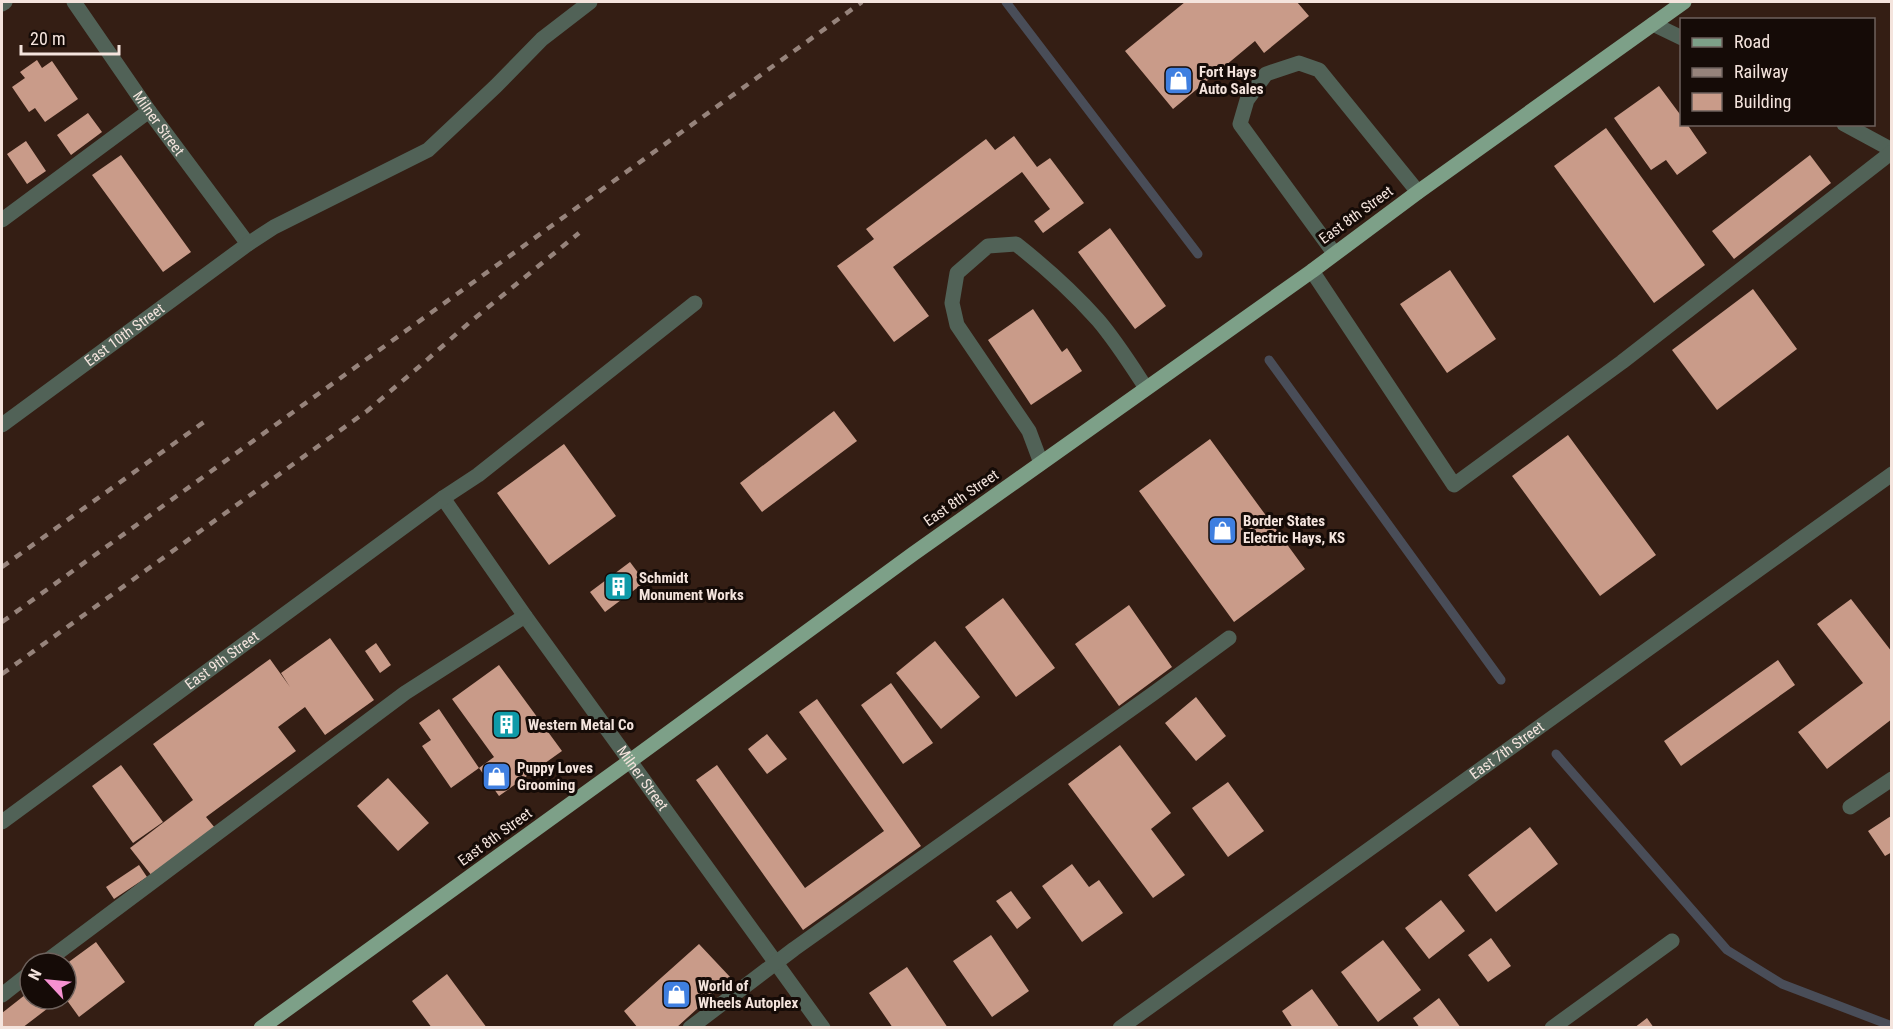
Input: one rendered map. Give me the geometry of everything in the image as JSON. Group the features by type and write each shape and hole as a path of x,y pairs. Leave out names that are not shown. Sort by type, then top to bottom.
{"main road":[{"name":"East 8th Street","path":"261,1028 755,669 1684,2"}],"street":[{"name":"Milner Street","path":"74,2 149,111 248,244"},
{"name":"East 10th Street","path":"2,425 248,244 274,228 428,150 542,39 591,2"},
{"path":"1653,24 1680,37"},
{"path":"1334,253 1240,124 1247,100 1266,74 1299,63 1318,70 1418,192"},
{"path":"2,220 149,111"},
{"path":"1312,271 1454,485 1622,362 1892,151 1848,126"},
{"path":"1041,463 1029,431 957,325 952,303 957,273 988,246 1016,244 1039,262 1097,319 1146,388"},
{"name":"East 9th Street","path":"2,822 443,498 478,475 695,303"},
{"name":"East 7th Street","path":"1120,1028 1892,474"},
{"name":"Milner Street","path":"443,498 525,616 823,1028"},
{"path":"60,951 405,693 525,616"},
{"path":"690,1028 777,962 1229,638"},
{"path":"1850,807 1892,779"},
{"path":"1552,1028 1671,941"},
{"path":"2,995 18,983"}],"building":[{"name":"Fort Hays Auto Sales","path":"1185,2 1297,2 1309,16 1264,53 1255,41 1173,109 1125,51"},
{"path":"37,60 42,68 52,61 78,99 45,122 35,108 29,112 12,87 25,78 20,72"},
{"path":"1659,86 1680,114 1680,126 1688,126 1707,153 1677,175 1666,160 1651,170 1614,118"},
{"path":"88,113 102,132 71,155 57,135"},
{"path":"1606,128 1705,265 1654,303 1554,166"},
{"path":"1014,136 1037,167 1050,158 1084,203 1043,233 1034,221 1050,209 1022,172 893,267 929,316 894,342 837,266 874,239 866,229 986,139 995,150"},
{"path":"26,141 46,171 27,184 7,154"},
{"path":"121,155 191,252 163,272 92,175"},
{"path":"1810,155 1831,183 1734,259 1712,231"},
{"path":"1110,228 1166,306 1135,329 1078,252"},
{"path":"1450,270 1496,339 1447,373 1400,304"},
{"path":"1753,289 1797,349 1717,410 1672,350"},
{"path":"1033,309 1062,352 1067,348 1082,371 1031,405 988,340"},
{"path":"834,411 857,441 762,512 740,483"},
{"path":"1568,435 1656,555 1600,596 1512,476"},
{"name":"Border States Electric Hays, KS","path":"1210,439 1305,569 1234,622 1139,491"},
{"path":"564,444 616,516 549,565 497,493"},
{"name":"Schmidt Monument Works","path":"630,562 645,582 605,612 590,592"},
{"path":"1003,598 1055,668 1016,697 965,627"},
{"path":"1851,599 1892,652 1892,719 1827,769 1798,732 1863,683 1817,624"},
{"path":"1129,605 1172,667 1119,706 1075,644"},
{"path":"330,638 374,700 325,735 305,707 278,727 296,751 206,817 215,828 152,876 130,848 193,800 153,744 270,659 290,687 281,673"},
{"path":"935,641 980,697 941,729 896,673"},
{"path":"376,643 391,665 380,673 365,651"},
{"path":"1778,660 1795,685 1681,766 1664,741"},
{"name":"Western Metal Co","path":"499,665 562,751 499,796 479,768 494,757 452,699"},
{"path":"891,683 933,743 903,764 861,705"},
{"path":"1196,697 1226,736 1196,761 1165,723"},
{"path":"817,699 921,846 803,930 696,780 717,765 805,888 884,831 799,712"},
{"path":"439,709 479,768 451,788 422,746 431,740 419,723"},
{"path":"767,734 787,759 767,774 748,749"},
{"path":"1120,745 1171,813 1151,829 1185,875 1153,898 1068,784"},
{"path":"121,765 163,822 133,843 92,786"},
{"path":"388,778 429,823 398,851 357,806"},
{"path":"1228,782 1264,831 1228,857 1192,808"},
{"path":"1891,816 1892,852 1885,856 1868,831"},
{"path":"1530,827 1558,864 1496,912 1468,875"},
{"path":"1072,864 1089,887 1099,880 1123,913 1082,942 1042,886"},
{"path":"139,865 147,877 114,899 106,887"},
{"path":"1011,891 1031,918 1017,929 996,901"},
{"path":"1441,900 1465,931 1429,959 1405,928"},
{"path":"991,935 1029,991 992,1017 953,961"},
{"path":"1491,938 1511,966 1488,982 1468,955"},
{"path":"1383,940 1421,990 1378,1022 1341,972"},
{"path":"96,942 125,982 79,1017 75,1011 78,1011 78,955"},
{"name":"World of Wheels Autoplex","path":"699,944 731,978 676,1028 638,1028 624,1011"},
{"path":"907,967 948,1028 893,1028 869,993"},
{"path":"447,974 487,1028 432,1028 412,1001"},
{"path":"1312,989 1340,1028 1293,1028 1282,1011"},
{"path":"1439,998 1461,1028 1420,1028 1413,1018"},
{"path":"18,1000 18,1011 44,1011 22,1028 2,1028 2,1013"},
{"path":"1647,1018 1654,1028 1634,1028"}],"waterway":[{"path":"1006,2 1198,254"},
{"path":"1269,360 1501,680"},
{"path":"1556,754 1727,950 1782,984 1892,1026"}],"railway":[{"path":"2,622 862,2"},
{"path":"2,674 367,411 470,322 579,233"},
{"path":"2,567 204,422"}],"place":[{"name":"Fort Hays Auto Sales","path":"1178,81"},
{"name":"Border States Electric Hays, KS","path":"1222,530"},
{"name":"Schmidt Monument Works","path":"618,587"},
{"name":"Western Metal Co","path":"507,725"},
{"name":"Puppy Loves Grooming","path":"496,777"},
{"name":"World of Wheels Autoplex","path":"677,995"}]}
